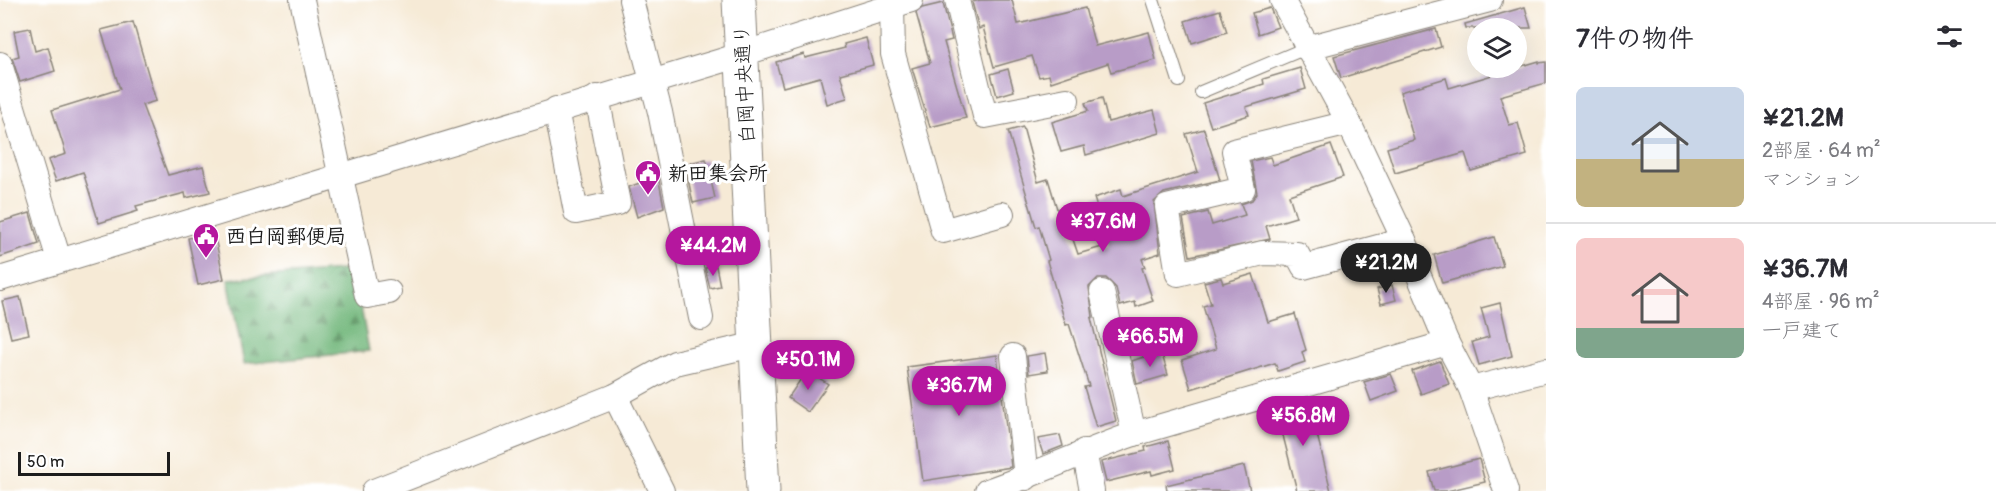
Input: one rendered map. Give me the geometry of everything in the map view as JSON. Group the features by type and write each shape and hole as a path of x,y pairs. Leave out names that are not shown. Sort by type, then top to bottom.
{"street":[{"path":"302,0 367,296 388,292"},
{"path":"630,0 652,82 700,318"},
{"name":"白岡中央通り","path":"739,0 764,491"},
{"path":"957,0 985,116 1067,100"},
{"path":"1282,0 1306,48 1349,123 1404,240 1447,343 1471,389 1506,491"},
{"path":"1306,48 1490,0"},
{"path":"0,279 652,82 901,3 893,54 944,231 1002,214"},
{"path":"0,64 59,260"},
{"path":"555,110 576,212 618,203 597,97"},
{"path":"1349,123 1234,151 1243,189 1167,207 1178,274 1263,253 1297,254 1304,267 1404,240"},
{"path":"686,248 752,244"},
{"path":"1102,292 1134,434"},
{"path":"987,491 1026,478 1084,451 1134,434 1447,343"},
{"path":"382,490 615,396 675,363 757,344"},
{"path":"1013,356 1026,478"},
{"path":"1471,389 1546,370"},
{"path":"615,396 662,491"},
{"path":"1084,451 1092,491"}],"lane":[{"path":"1153,0 1179,81"},
{"path":"1201,92 1306,48"}],"green space":[{"path":"354,269 369,351 244,364 228,279"}],"building":[{"path":"1012,0 1018,24 1085,8 1095,46 1149,32 1156,60 1111,72 1108,63 1051,82 1049,75 1039,77 1032,56 994,67 983,27 979,29 972,2"},
{"path":"943,3 952,40 944,42 966,118 930,127 912,68 930,63 916,13 922,8"},
{"path":"1525,7 1531,28 1527,28 1527,18 1486,18"},
{"path":"1270,8 1278,27 1258,34 1252,13"},
{"path":"1220,10 1227,32 1192,43 1185,21"},
{"path":"133,22 156,101 142,105 168,175 203,166 210,192 186,198 185,193 136,206 138,211 99,223 83,172 56,181 48,160 66,154 52,110 120,89 101,30"},
{"path":"30,28 35,51 48,47 55,71 20,82 12,58 19,56 14,31"},
{"path":"1436,29 1441,47 1341,78 1334,56"},
{"path":"866,38 873,65 840,74 847,98 827,104 820,77 783,87 776,62 804,54 805,58 845,48 844,44"},
{"path":"1539,61 1539,63 1546,62 1546,83 1500,96 1509,125 1518,123 1527,155 1471,171 1465,153 1395,173 1387,148 1414,140 1400,92 1446,78 1449,88 1482,78 1527,78 1527,65"},
{"path":"1300,68 1306,89 1246,107 1249,115 1211,127 1203,103 1264,84 1263,79"},
{"path":"1008,69 1014,91 997,96 991,74"},
{"path":"1102,98 1108,122 1154,110 1160,133 1086,155 1084,146 1061,152 1052,122 1088,111 1085,103"},
{"path":"1023,127 1038,182 1048,179 1058,212 1063,210 1078,254 1109,245 1094,198 1121,189 1123,196 1198,172 1186,134 1204,129 1220,180 1164,193 1154,202 1160,253 1142,259 1145,267 1142,268 1153,301 1136,307 1135,302 1120,306 1116,288 1106,278 1098,278 1089,287 1093,317 1091,318 1116,421 1096,427 1084,387 1089,386 1069,324 1066,325 1039,226 1036,227 1008,131"},
{"path":"1331,145 1343,177 1289,195 1296,217 1266,226 1270,239 1190,256 1183,218 1208,212 1212,225 1245,215 1241,204 1252,200 1257,193 1251,161 1270,157 1273,165"},
{"path":"706,159 715,198 693,203 685,164"},
{"path":"658,176 664,207 637,217 629,187"},
{"path":"30,213 39,244 0,257 0,222"},
{"name":"西白岡郵便局","path":"214,233 224,279 198,285 188,238"},
{"path":"1494,237 1503,266 1442,283 1434,255"},
{"path":"716,266 720,286 710,288 705,268"},
{"path":"1253,274 1268,322 1295,314 1306,350 1302,352 1305,362 1278,371 1275,363 1191,389 1182,360 1216,349 1203,306 1211,304 1204,282 1221,278 1223,283"},
{"path":"1392,285 1396,300 1381,304 1377,289"},
{"path":"20,297 29,334 11,338 2,301"},
{"path":"1500,303 1512,356 1479,365 1472,342 1489,337 1481,308"},
{"path":"1161,351 1168,375 1137,384 1132,361"},
{"path":"1045,353 1048,371 1029,374 1027,356"},
{"path":"997,355 1011,467 923,481 907,367"},
{"path":"1440,361 1449,384 1421,394 1412,371"},
{"path":"807,370 828,384 808,412 788,398"},
{"path":"1391,374 1398,391 1371,401 1364,382"},
{"path":"1308,398 1331,491 1297,491 1276,408"},
{"path":"1060,435 1063,446 1043,454 1038,439"},
{"path":"1168,441 1175,469 1152,475 1151,471 1106,482 1101,462 1146,451 1145,447"},
{"path":"1479,459 1485,482 1447,491 1434,491 1429,472"},
{"path":"1244,466 1250,491 1167,491 1166,485"}],"place":[{"name":"新田集会所","path":"648,196"},
{"name":"西白岡郵便局","path":"206,259"}]}
